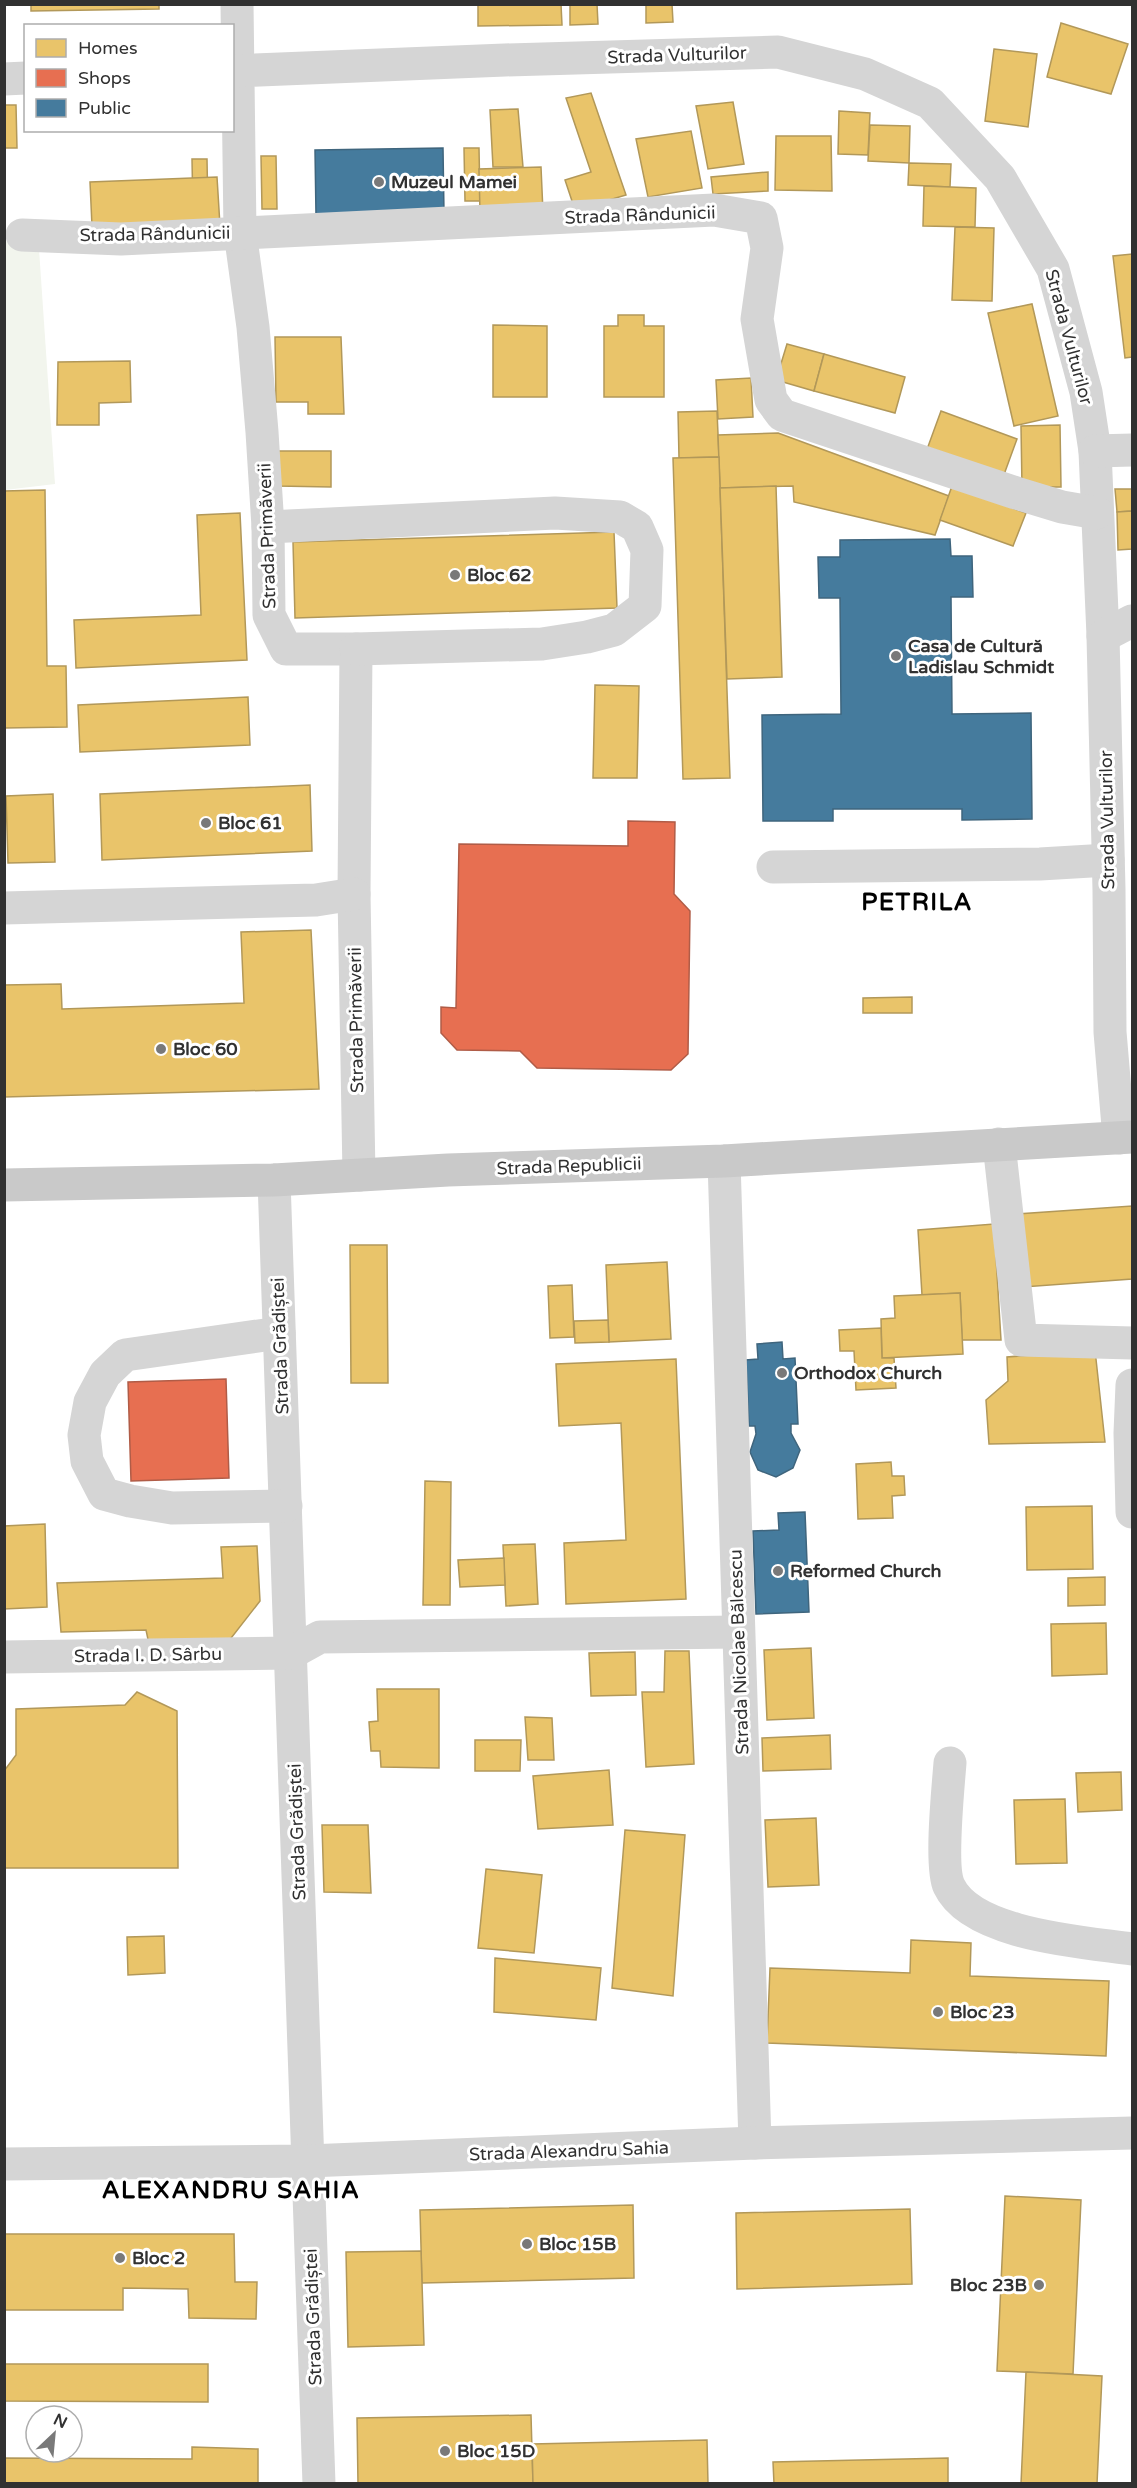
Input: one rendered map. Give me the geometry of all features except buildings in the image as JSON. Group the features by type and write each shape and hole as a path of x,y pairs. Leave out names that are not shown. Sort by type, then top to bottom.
{"main road":[{"name":"Strada Republicii","path":"4,1185 274,1180 448,1170 724,1161 1126,1138"}],"street":[{"name":"Strada Primăverii","path":"237,4 236,71 240,232 253,327 268,527 269,615 286,649 356,649 354,894 359,1175"},
{"name":"Strada Vulturilor","path":"236,71 778,52 865,74 930,103 1000,178 1053,269 1086,392 1095,451 1103,636 1110,1032 1126,1138"},
{"path":"4,79 24,78"},
{"name":"Strada Rândunicii","path":"22,235 121,238 714,210 761,218 767,248 757,319 771,400 782,415 1025,496 1062,507 1097,513"},
{"path":"1095,451 1132,450"},
{"path":"268,527 555,513 620,517 637,527 647,550 645,606 614,630 588,637 542,644 356,649"},
{"path":"1103,636 1132,621"},
{"path":"773,867 1040,864 1108,860"},
{"path":"4,908 316,900 354,894"},
{"path":"999,1144 1021,1340 1132,1343"},
{"name":"Strada Nicolae Bălcescu","path":"724,1161 755,2143"},
{"name":"Strada Grădiștei","path":"274,1180 319,2484"},
{"path":"279,1333 126,1356 105,1374 90,1402 84,1435 87,1461 104,1494 130,1502 172,1508 286,1506"},
{"path":"1132,1384 1130,1433 1132,1512"},
{"path":"291,1653 321,1637 738,1632"},
{"name":"Strada I. D. Sârbu","path":"4,1658 291,1653"},
{"path":"950,1763 945,1868 948,1886 964,1905 983,1917 1014,1930 1132,1949"},
{"name":"Strada Alexandru Sahia","path":"4,2164 308,2161 755,2143 1132,2133"}],"shaded area":[{"path":"5,241 39,249 55,484 5,490"}],"place":[{"name":"Muzeul Mamei","path":"379,182"},
{"name":"Bloc 62","path":"455,575"},
{"name":"Casa de Cultură Ladislau Schmidt","path":"896,656"},
{"name":"Bloc 61","path":"206,823"},
{"name":"Bloc 60","path":"161,1049"},
{"name":"Orthodox Church","path":"782,1373"},
{"name":"Reformed Church","path":"778,1571"},
{"name":"Bloc 23","path":"938,2012"},
{"name":"Bloc 15B","path":"527,2244"},
{"name":"Bloc 2","path":"120,2258"},
{"name":"Bloc 23B","path":"1039,2285"},
{"name":"Bloc 15D","path":"445,2451"}],"district":[{"name":"PETRILA","path":"917,902"},
{"name":"ALEXANDRU SAHIA","path":"231,2190"}]}
